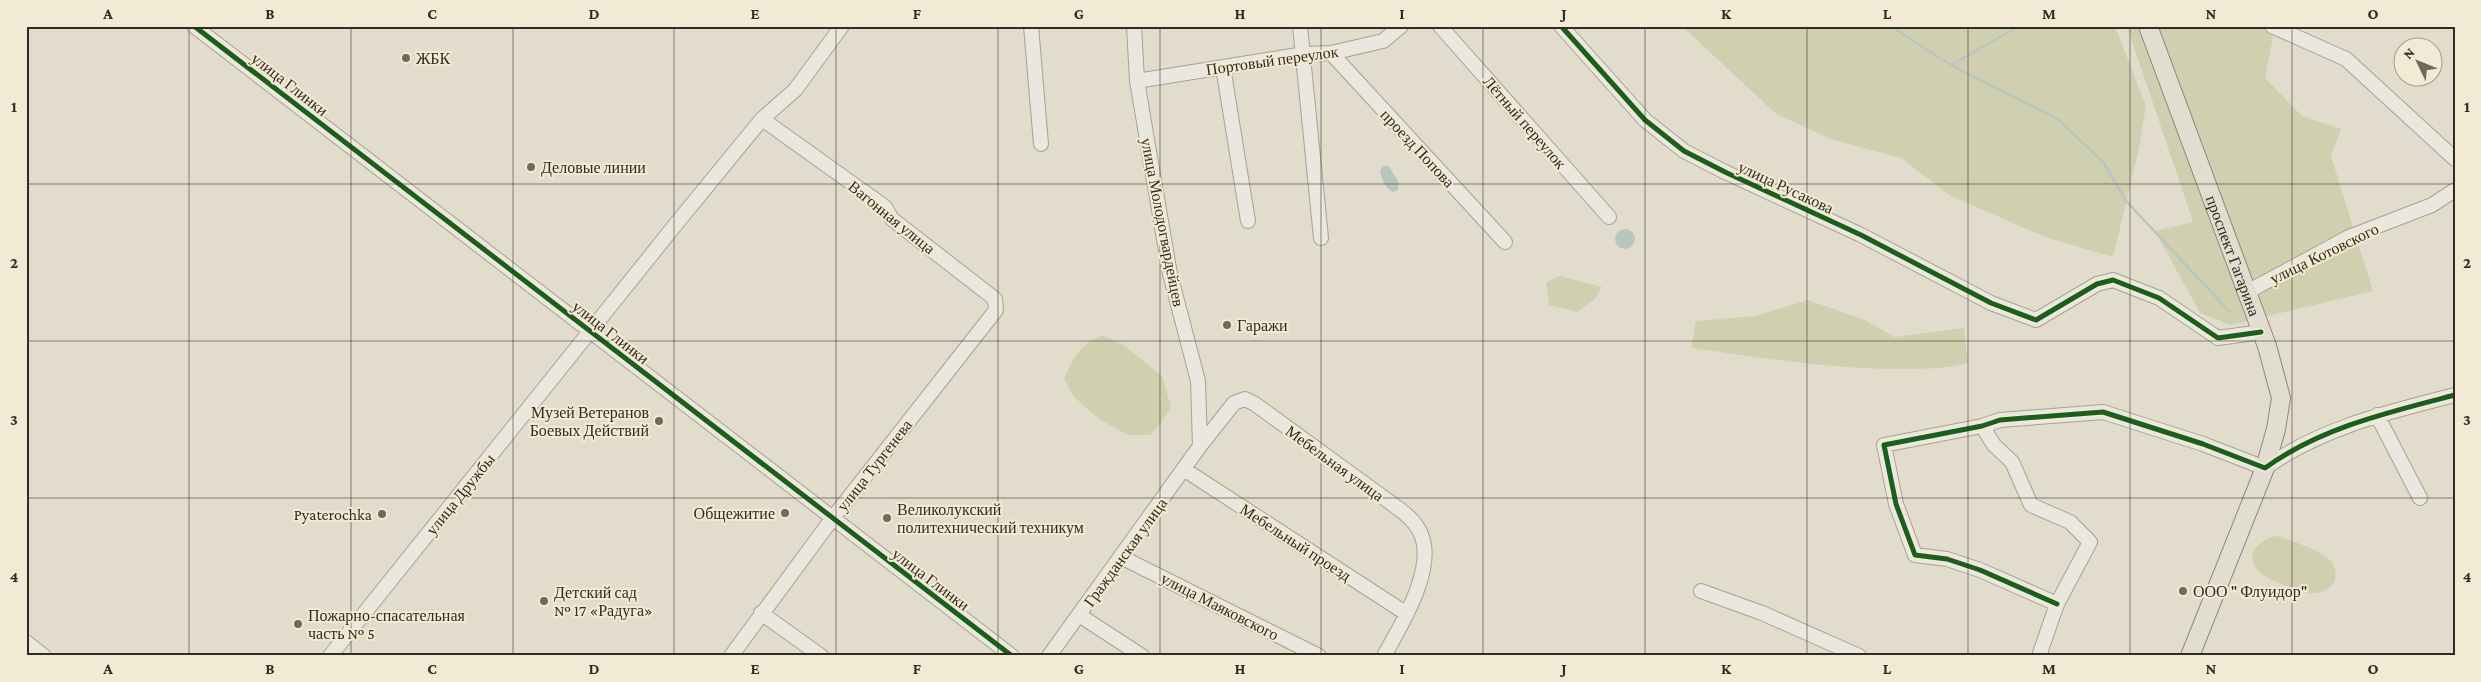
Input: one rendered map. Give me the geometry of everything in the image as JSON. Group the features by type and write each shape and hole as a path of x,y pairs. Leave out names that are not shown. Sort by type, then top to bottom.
{"main road":[{"name":"проспект Гагарина","path":"2148,26 2261,332 2281,398 2276,429 2265,468 2190,656"}],"street":[{"name":"улица Глинки","path":"194,26 1012,656"},
{"name":"улица Дружбы","path":"330,656 762,119 795,90 842,26"},
{"path":"1031,26 1041,144"},
{"name":"улица Молодогвардейцев","path":"1134,26 1137,80 1170,274 1198,381 1200,446"},
{"path":"1300,26 1321,238"},
{"name":"Портовый переулок","path":"1137,80 1304,54 1331,53 1383,41 1401,26"},
{"name":"Лётный переулок","path":"1440,26 1609,217"},
{"name":"улица Русакова","path":"1561,26 1645,120 1684,150 1725,172 1861,235 1991,304 2036,320 2097,284 2113,280 2158,298 2218,338 2261,332"},
{"path":"2272,26 2346,59 2455,159"},
{"name":"проезд Попова","path":"1331,53 1505,242"},
{"path":"1223,67 1248,221"},
{"name":"Вагонная улица","path":"762,119 884,207 892,219 995,299"},
{"name":"улица Котовского","path":"2246,292 2349,237 2432,205 2455,190"},
{"name":"улица Тургенева","path":"731,656 832,519 996,310 995,299"},
{"path":"2056,604 1972,567 1947,559 1915,555 1896,504 1884,445 1982,426 2000,420 2103,412 2203,444 2265,468 2291,449 2377,415 2455,395"},
{"name":"Гражданская улица","path":"1049,656 1185,470 1200,446 1234,403 1245,400"},
{"name":"Мебельная улица","path":"1245,400 1255,404 1412,518 1421,532 1424,552 1420,584 1407,614"},
{"path":"2377,415 2420,498"},
{"path":"1982,426 1994,445 2012,462 2032,505 2070,522 2090,542 2056,604 2039,656"},
{"name":"Мебельный проезд","path":"1185,470 1407,614"},
{"name":"улица Маяковского","path":"1121,557 1319,656"},
{"path":"1701,591 1762,614 1859,656"},
{"path":"762,613 821,656"},
{"path":"1384,656 1407,614"},
{"path":"1079,615 1142,656"},
{"path":"26,642 44,656"}],"green space":[{"path":"1682,26 2115,26 2146,106 2139,148 2113,257 2045,237 1951,196 1901,158 1830,139 1775,113"},
{"path":"2127,26 2256,26 2274,31 2265,78 2302,116 2341,129 2331,156 2373,291 2230,325 2200,313 2155,231 2193,222"},
{"path":"1560,276 1602,287 1595,299 1577,312 1549,305 1546,282"},
{"path":"1808,300 1865,320 1894,337 1964,328 1968,363 1929,369 1839,367 1691,348 1696,321 1755,316"},
{"path":"1102,335 1124,345 1162,376 1171,406 1162,422 1150,435 1128,435 1099,419 1073,396 1064,379 1078,352"},
{"path":"2279,536 2308,547 2329,559 2336,572 2333,584 2322,592 2308,593 2275,582 2262,574 2256,568 2253,561 2255,549 2265,540"}],"shaded area":[{"path":"1388,165 1399,183 1398,190 1393,192 1384,183 1380,171 1382,167"},
{"path":"1625,229 1632,232 1635,239 1632,246 1625,249 1618,246 1615,239 1618,232"}],"waterway":[{"path":"1890,26 1951,65 2059,120 2104,163 2126,201 2230,312"},
{"path":"1951,65 2019,26"}],"cycle path":[{"path":"194,26 1012,656"},
{"path":"1561,26 1645,120 1684,151 1861,235 1991,303 2036,320 2097,284 2113,280 2159,298 2218,338 2261,332"},
{"path":"2057,604 1980,570 1947,559 1915,555 1896,504 1884,445 1982,426 2000,420 2103,412 2203,444 2265,468 2286,454 2332,432 2380,415 2455,395"}],"place":[{"name":"ЖБК","path":"406,58"},
{"name":"Деловые линии","path":"531,167"},
{"name":"Гаражи","path":"1227,325"},
{"name":"Музей Ветеранов Боевых Действий","path":"659,421"},
{"name":"Общежитие","path":"785,513"},
{"name":"Pyaterochka","path":"382,514"},
{"name":"Великолукский политехнический техникум","path":"887,518"},
{"name":"ООО \" Флуидор\"","path":"2183,591"},
{"name":"Детский сад № 17 «Радуга»","path":"544,601"},
{"name":"Пожарно-спасательная часть № 5","path":"298,624"}]}
